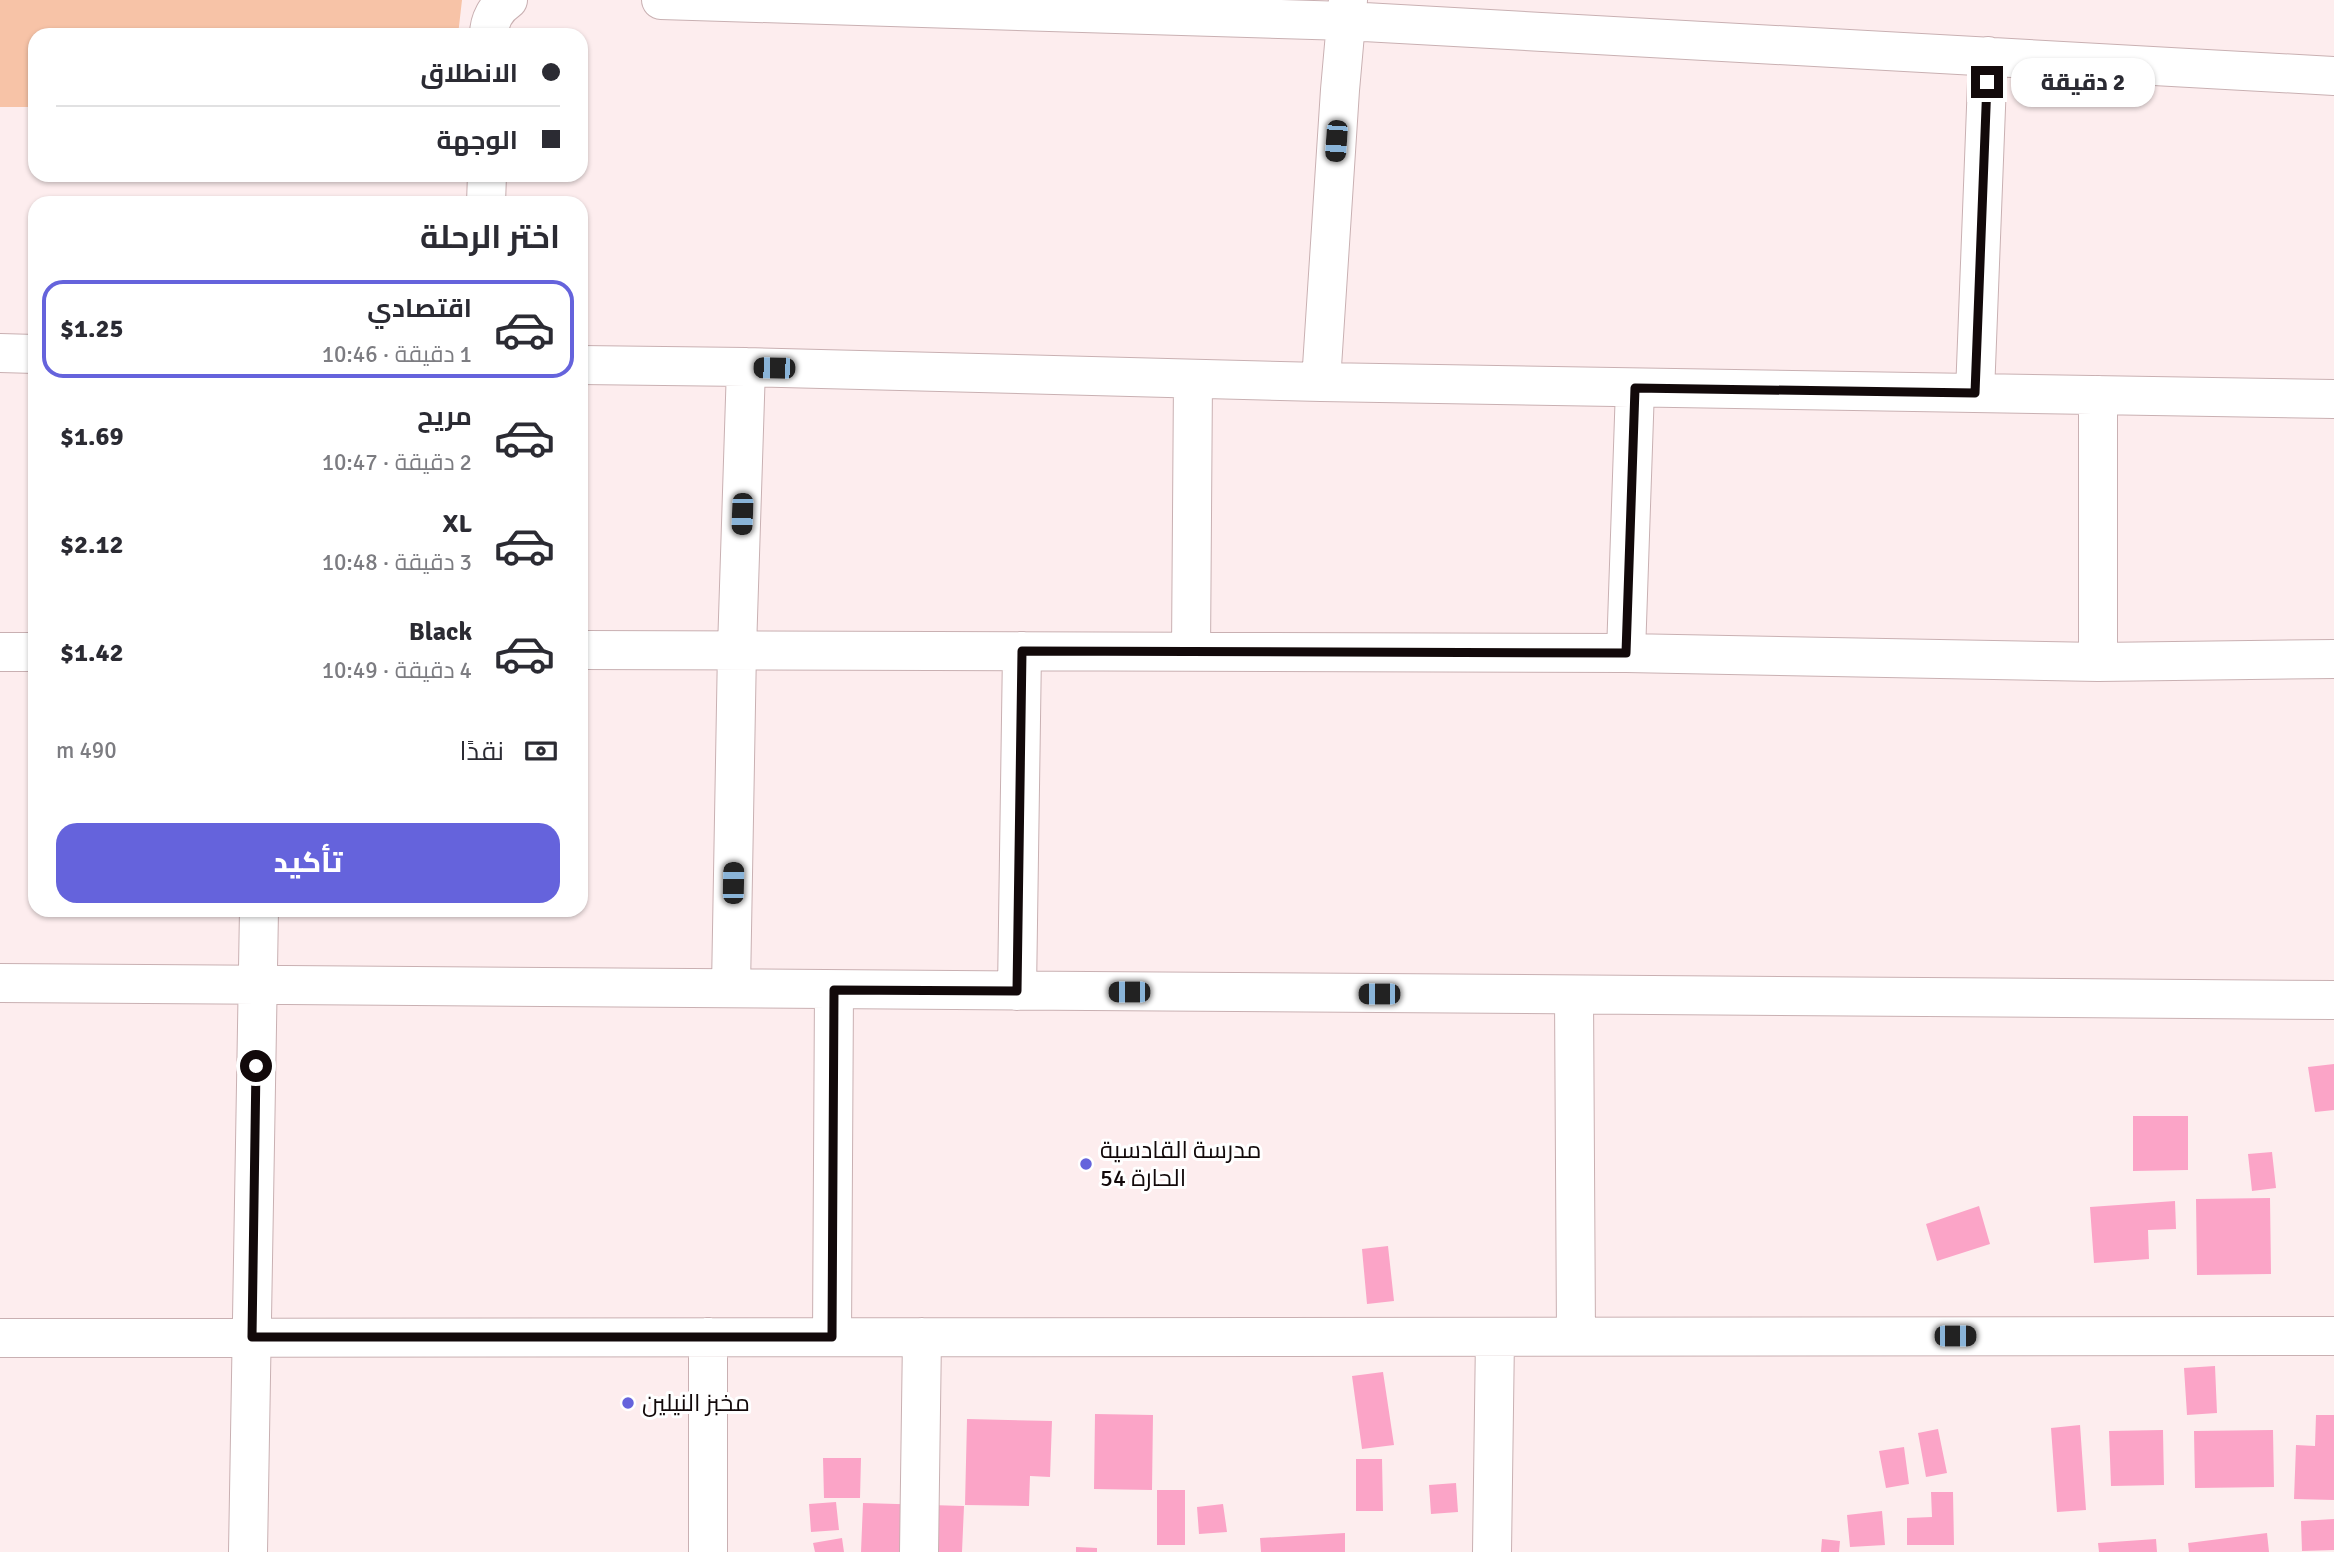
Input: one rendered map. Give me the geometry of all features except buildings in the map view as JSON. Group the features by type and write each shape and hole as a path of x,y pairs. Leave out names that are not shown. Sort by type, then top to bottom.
{"street":[{"path":"489,28 499,7 508,0"},
{"path":"661,0 1347,10 1988,56 2334,76"},
{"path":"1321,382 1347,10"},
{"path":"1975,393 1988,56"},
{"path":"0,353 28,354"},
{"path":"588,365 1321,382 2334,399"},
{"path":"731,987 737,649 746,367"},
{"path":"1191,652 1193,379"},
{"path":"1626,653 1635,388"},
{"path":"2098,395 2098,662"},
{"path":"588,650 1626,653 2098,662 2334,659"},
{"path":"1017,991 1022,651"},
{"path":"0,652 28,652"},
{"path":"248,1552 259,917"},
{"path":"0,983 2334,1000"},
{"path":"832,1337 834,990"},
{"path":"1574,995 1576,1336"},
{"path":"0,1338 2334,1336"},
{"path":"919,1552 922,1337"},
{"path":"1492,1552 1495,1337"},
{"path":"708,1338 708,1552"}],"shaded area":[{"path":"0,0 462,0 459,28 28,28 28,107 0,107"}],"place":[{"name":"مدرسة القادسية الحارة 54","path":"1086,1164"},
{"name":"مخبز النيلين","path":"628,1403"}],"route":[{"path":"256,1066 252,1337 832,1337 834,990 1017,991 1022,651 1626,653 1635,388 1975,393 1987,82"}]}
